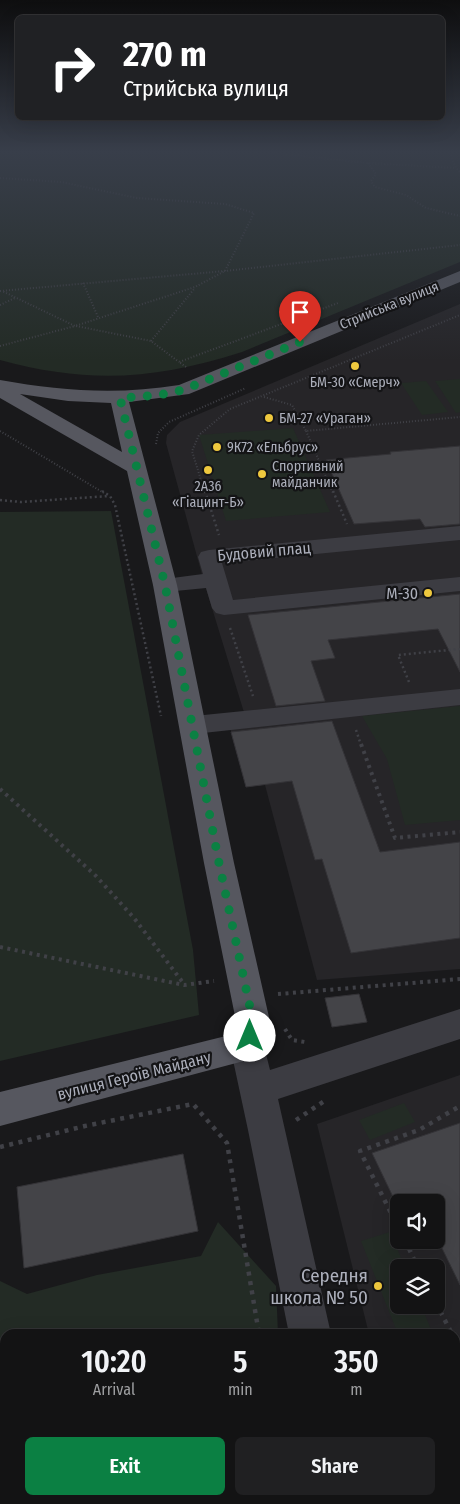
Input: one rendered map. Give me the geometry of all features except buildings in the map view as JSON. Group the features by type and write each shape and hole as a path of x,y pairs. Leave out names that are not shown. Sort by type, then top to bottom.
{"main road":[{"name":"Стрийська вулиця","path":"0,385 47,394 82,398 159,395 201,384 460,276"},
{"path":"0,390 136,468"},
{"path":"120,398 165,585 194,724 219,863 254,1026 247,1046"},
{"name":"вулиця Героїв Майдану","path":"0,1109 247,1046"}],"street":[{"name":"Будовий плац","path":"224,608 209,557 460,533"},
{"path":"165,585 216,580"},
{"path":"224,608 460,584"},
{"path":"194,724 460,697"},
{"path":"258,1090 460,1024"},
{"path":"247,1046 309,1329"}],"path":[{"path":"0,346 75,326 195,287 225,272 250,220"},
{"path":"0,291 225,272 460,245"},
{"path":"83,284 98,317"},
{"path":"151,342 195,287"},
{"path":"0,291 75,326 151,342 189,370"},
{"path":"0,305 15,298"},
{"path":"226,555 192,451 199,435 230,410 460,315"},
{"path":"178,362 238,340"},
{"path":"157,450 156,441 158,433 169,422 251,386"},
{"path":"264,397 292,405 306,432 355,543"},
{"path":"306,432 460,417"},
{"path":"0,431 110,496 115,505 161,718"},
{"path":"0,500 20,502 110,496"},
{"path":"224,608 260,718"},
{"path":"416,701 398,655 460,649"},
{"path":"347,709 395,838 460,832"},
{"path":"0,789 96,876 134,918 184,985"},
{"path":"0,947 184,985 217,981"},
{"path":"278,994 460,979"},
{"path":"276,984 280,1003"},
{"path":"284,1023 286,1032 292,1040 311,1042"},
{"path":"295,1121 314,1106 327,1099"},
{"path":"0,1147 193,1104 227,1143 258,1329"},
{"path":"390,1210 360,1151 419,1130 460,1106"},
{"path":"442,1314 449,1329"}],"shaded area":[{"path":"0,220 460,220 460,262 242,352 180,368 121,376 63,373 0,360"},
{"path":"460,304 460,969 317,980 265,785 246,787 230,728 246,719 204,582 166,443 167,435 180,422"},
{"path":"460,379 460,412 456,413 435,381"},
{"path":"426,381 448,412 422,415 401,383"},
{"name":"Спортивний майданчик","path":"293,428 330,512 226,521 199,435"},
{"path":"111,511 193,950 199,1015 0,1061 0,512"},
{"path":"460,706 460,820 405,825 387,759 362,716"},
{"name":"Середня школа № 50","path":"460,1075 460,1329 368,1329 317,1124"},
{"path":"404,1103 415,1122 370,1140 359,1120"},
{"path":"218,1222 276,1286 278,1329 0,1329 0,1281 27,1294 97,1275 201,1256"},
{"path":"390,1232 390,1249 397,1249 402,1259 390,1259 390,1314 361,1241"},
{"path":"390,1314 425,1314 431,1329 396,1329"}],"place":[{"name":"БМ-30 «Смерч»","path":"355,366"},
{"name":"БМ-27 «Ураган»","path":"269,418"},
{"name":"9К72 «Ельбрус»","path":"217,447"},
{"name":"2А36 «Гіацинт-Б»","path":"208,470"},
{"name":"Спортивний майданчик","path":"262,474"},
{"name":"М-30","path":"428,593"},
{"name":"Середня школа № 50","path":"378,1286"}],"route":[{"path":"250,1036 254,1026 219,863 194,724 165,585 120,398 159,395 183,390 300,342"}]}
